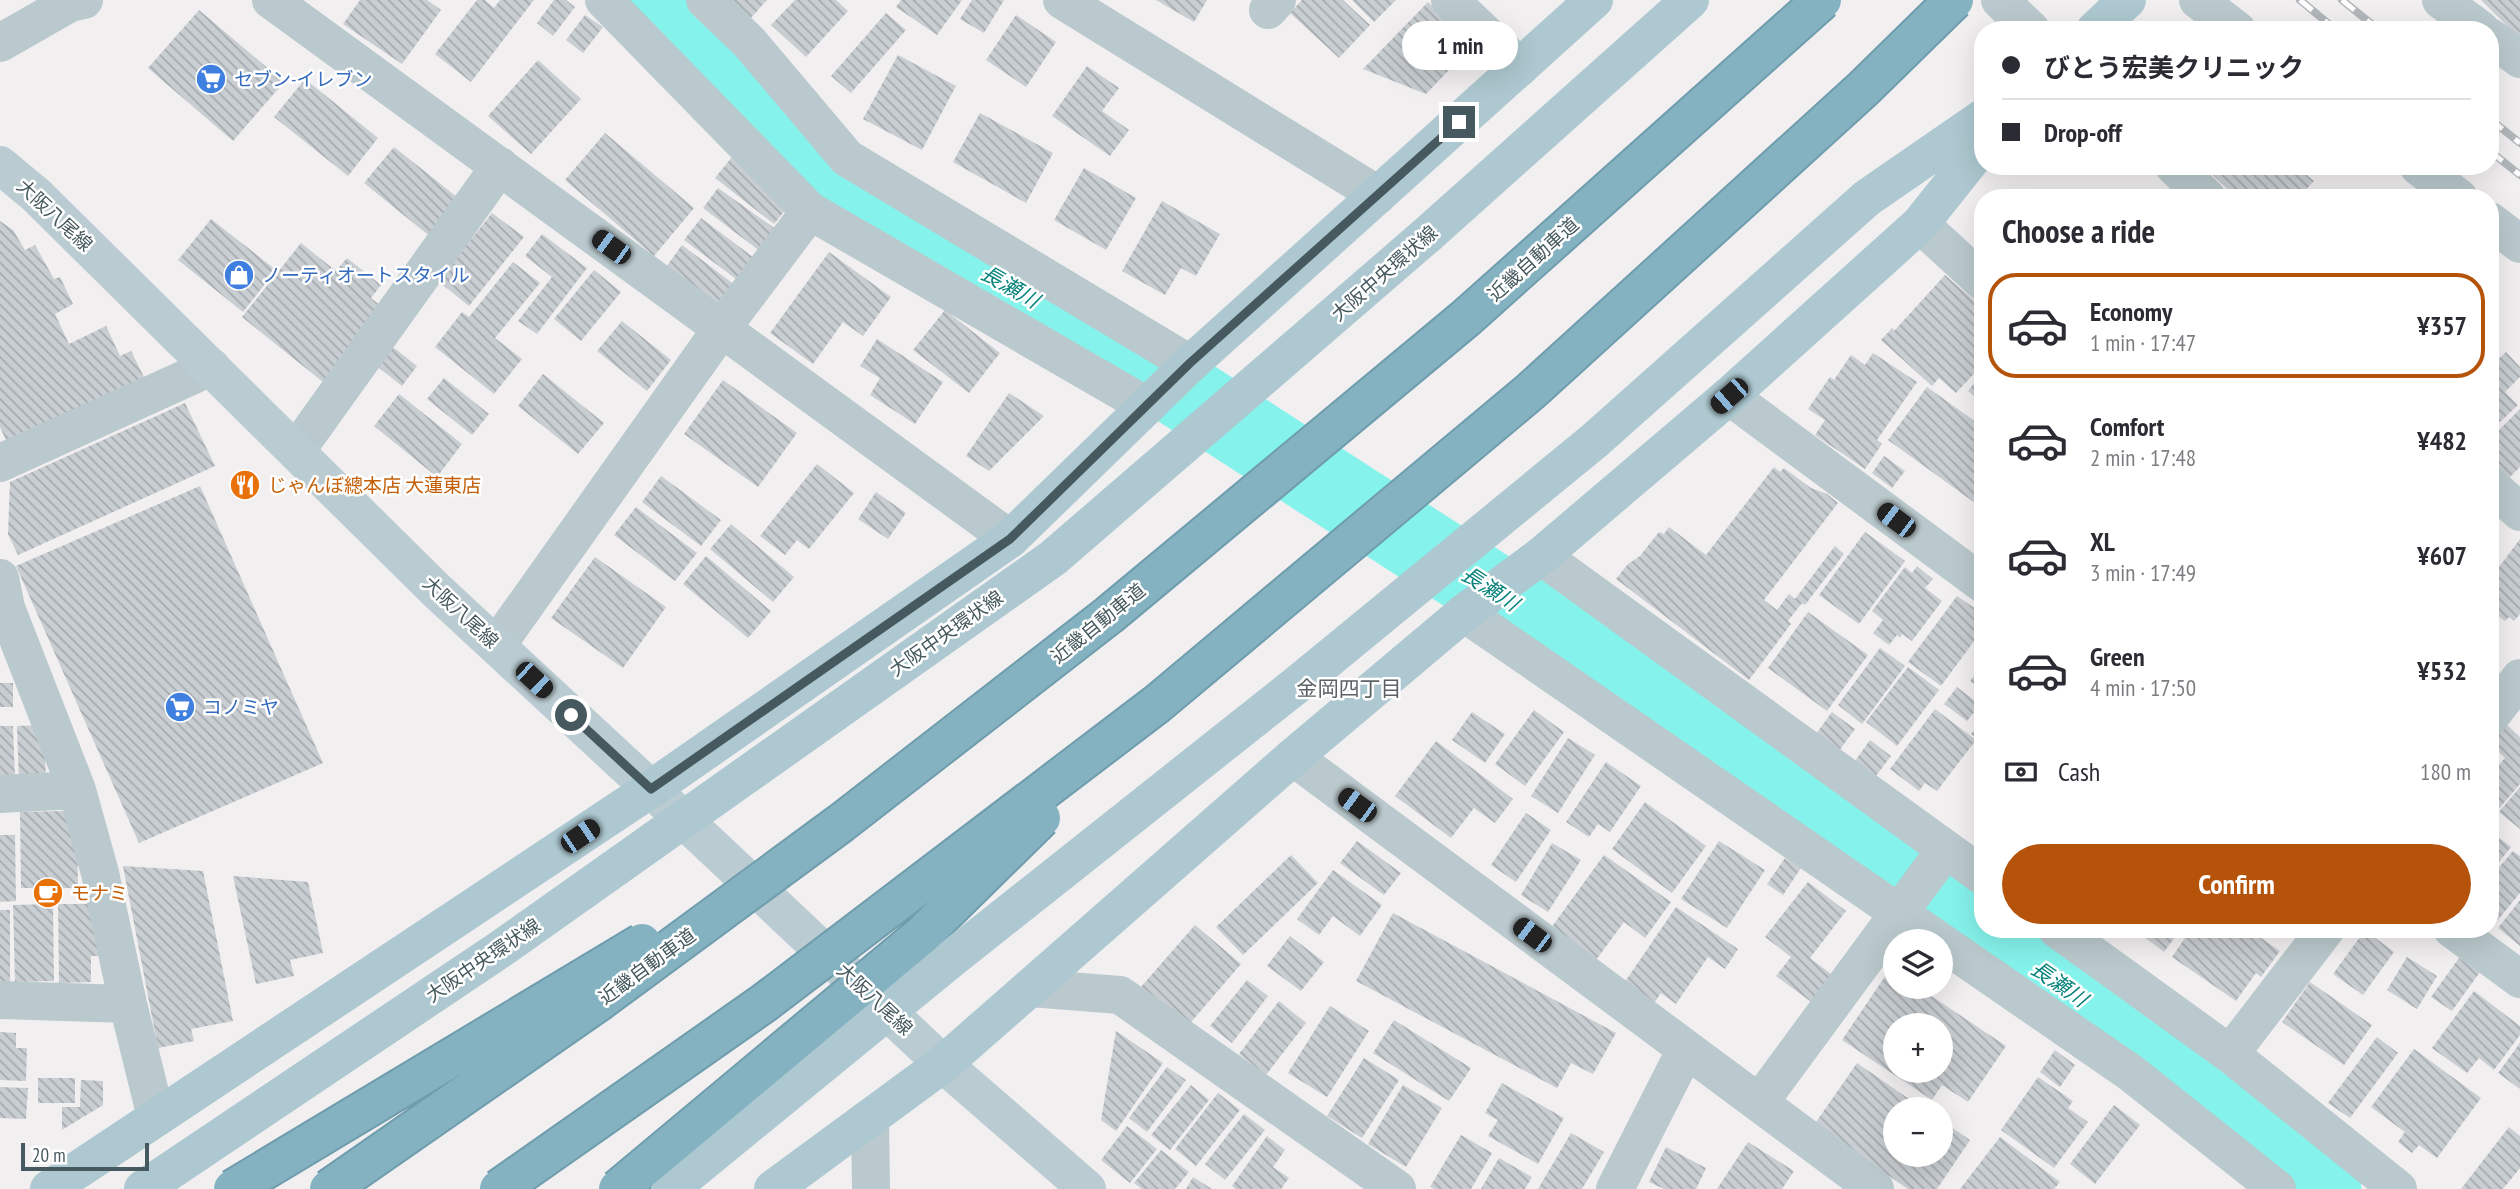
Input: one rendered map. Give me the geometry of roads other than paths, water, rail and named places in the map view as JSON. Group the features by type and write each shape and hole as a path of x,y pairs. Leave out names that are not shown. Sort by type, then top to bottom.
{"highway":[{"name":"近畿自動車道","path":"329,1189 598,1002 841,823 1109,615 1466,318 1822,0"},
{"path":"499,1189 764,1003 1157,704 1531,391 1863,89 1954,0"},
{"path":"618,1189 922,934 1157,704"},
{"path":"233,1189 841,823"}],"main road":[{"path":"49,1189 651,789 1010,539 1190,363 1594,0"},
{"name":"大阪中央環状線","path":"143,1189 502,948 1053,558 1427,235 1689,0"},
{"path":"2105,21 2127,0"},
{"path":"670,1189 951,959 1299,683 1594,441 1867,198 1974,124"},
{"path":"773,1189 943,1064 1293,757 1464,613 1541,556 1729,396 1920,224 1974,156"},
{"name":"大阪八尾線","path":"0,165 36,195 437,591 943,1064 1087,1189"}],"street":[{"path":"0,43 70,3 84,0"},
{"path":"271,0 1010,539"},
{"path":"604,0 810,211 1147,405"},
{"path":"705,0 749,42 847,159 1190,363"},
{"path":"1062,0 1378,195"},
{"path":"1450,0 1520,67"},
{"path":"2000,0 2022,21"},
{"path":"2198,0 2226,21"},
{"path":"2441,0 2469,21"},
{"path":"2499,44 2520,59"},
{"path":"296,451 499,166"},
{"path":"2183,175 2198,189"},
{"path":"2430,175 2447,189"},
{"path":"497,645 722,328 810,211"},
{"path":"1920,224 1974,274"},
{"path":"2499,228 2520,244"},
{"path":"0,463 211,367"},
{"path":"1729,396 1974,577"},
{"path":"2499,493 2520,512"},
{"path":"1541,556 1974,869"},
{"path":"0,578 6,608 77,790 100,873 156,1118"},
{"path":"1464,613 2131,1073 2277,1189"},
{"path":"1293,757 1875,1189"},
{"path":"0,794 77,790"},
{"path":"1759,1103 1946,849"},
{"path":"2069,938 2230,1054 2398,1189"},
{"path":"2230,1054 2319,938"},
{"path":"2464,938 2520,979"},
{"path":"1030,988 1120,995 1397,1189"},
{"path":"0,1000 128,1004"},
{"path":"1615,1189 1686,1049"},
{"path":"870,1118 871,1189"}],"waterway":[{"name":"長瀬川","path":"655,0 828,181 1111,345 1583,650 1974,924"},
{"name":"長瀬川","path":"1994,938 2141,1041 2272,1144 2323,1189"}],"railway":[{"path":"2300,0 2325,21"},
{"path":"2342,0 2368,21"},
{"path":"2499,126 2520,143"},
{"path":"2499,158 2520,175"}],"place":[{"name":"セブン-イレブン","path":"211,79"},
{"name":"ノーティオートスタイル","path":"239,275"},
{"name":"じゃんぼ總本店 大蓮東店","path":"245,485"},
{"name":"コノミヤ","path":"180,707"},
{"name":"モナミ","path":"48,893"}],"district":[{"name":"金岡四丁目","path":"1349,689"}]}
